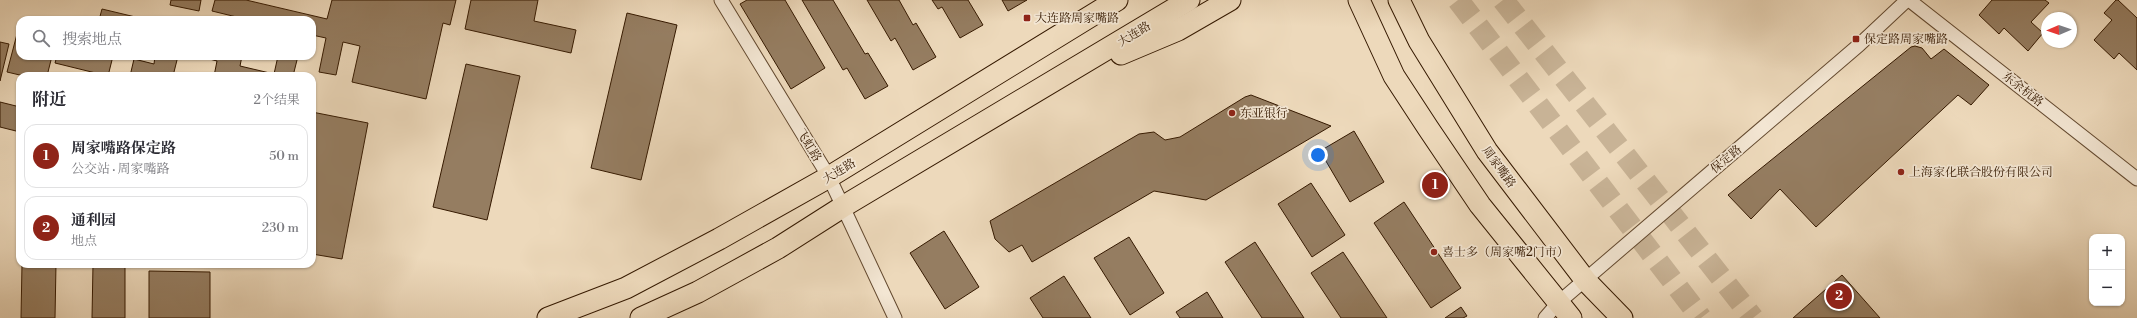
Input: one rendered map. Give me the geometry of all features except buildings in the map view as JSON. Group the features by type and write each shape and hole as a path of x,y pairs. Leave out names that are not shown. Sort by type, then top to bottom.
{"main road":[{"name":"大连路","path":"548,318 626,288 829,177 1117,0"},
{"name":"大连路","path":"641,318 698,292 771,252 844,206 1085,64 1189,0"},
{"path":"1085,64 1110,58 1143,46 1178,30 1230,0"},
{"path":"1352,0 1380,46"},
{"path":"1359,0 1394,76 1480,205 1558,313"},
{"name":"周家嘴路","path":"1400,0 1419,41 1487,151 1586,281 1622,318"}],"street":[{"name":"飞虹路","path":"721,0 829,177 896,318"},
{"name":"保定路","path":"1558,313 1586,281 1636,235 1859,45 1908,0"},
{"name":"东余杭路","path":"1908,0 2137,179"}],"tunnel":[{"path":"1458,0 1701,318"},
{"path":"1503,0 1753,318"}],"place":[{"name":"大连路周家嘴路","path":"1027,18"},
{"name":"保定路周家嘴路","path":"1856,39"},
{"name":"东亚银行","path":"1232,113"},
{"name":"上海家化联合股份有限公司","path":"1901,172"},
{"name":"周家嘴路保定路","path":"1435,185"},
{"name":"喜士多（周家嘴2门市）","path":"1434,252"},
{"name":"通利园","path":"1839,296"}]}
